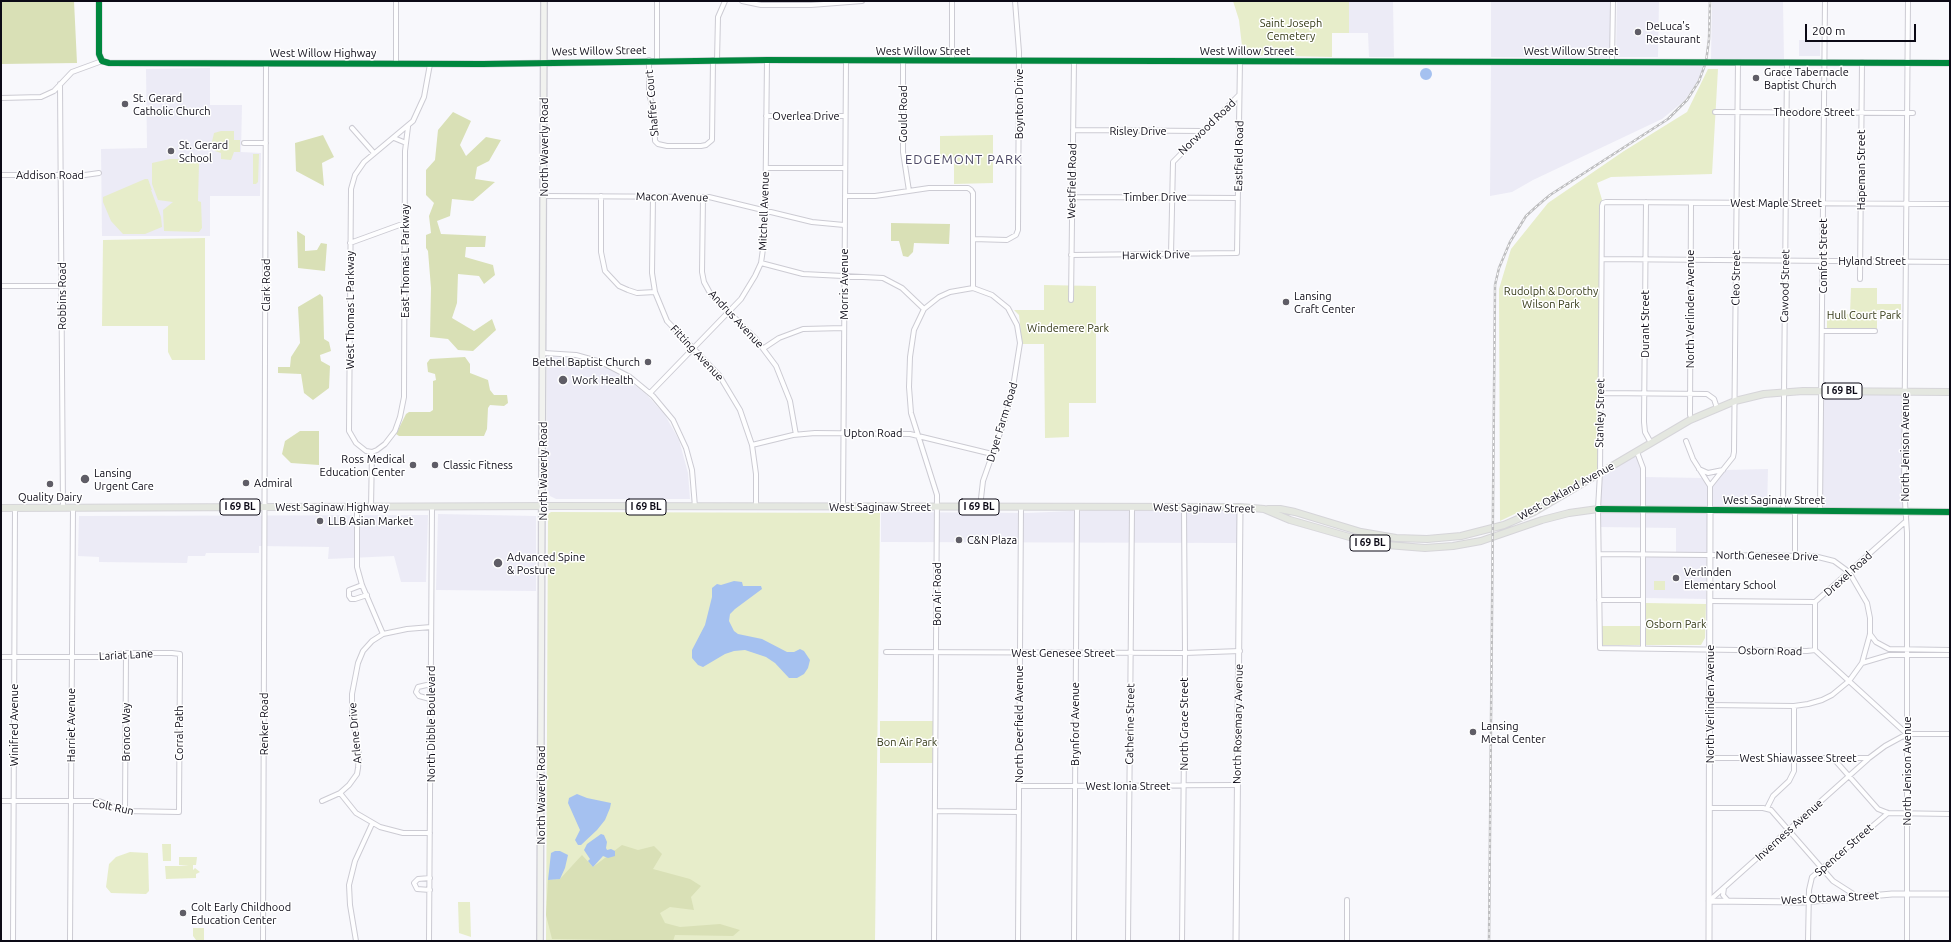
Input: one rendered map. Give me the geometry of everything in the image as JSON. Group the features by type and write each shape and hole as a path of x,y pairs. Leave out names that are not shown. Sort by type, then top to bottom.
{"main road":[{"name":"North Waverly Road","path":"540,941 544,353 544,1"},
{"name":"West Oakland Avenue","path":"1264,509 1280,509 1295,512 1361,532 1408,539 1446,538 1476,533 1516,520 1534,512 1690,420 1735,401 1764,394 1822,390 1950,392"},
{"name":"West Saginaw Highway","path":"1,508 542,506"},
{"name":"West Saginaw Street","path":"542,506 1264,509 1290,520 1360,541 1399,547 1425,548 1453,546 1481,541 1542,520 1569,513 1598,509 1950,512"}],"street":[{"path":"1,98 41,97 54,91 68,75 78,69 102,61 99,54 99,1"},
{"path":"396,1 396,63"},
{"name":"Shaffer Court","path":"657,1 657,60"},
{"path":"715,60 717,22 720,9 725,1"},
{"path":"742,1 761,5 782,5 862,1"},
{"path":"952,1 952,61"},
{"name":"Boynton Drive","path":"973,239 1007,240 1016,235 1018,230 1019,61 1015,1"},
{"path":"1612,62 1613,1"},
{"name":"Comfort Street","path":"1820,510 1825,1"},
{"name":"North Jenison Avenue","path":"1907,941 1907,533 1905,522 1905,391 1908,1"},
{"name":"West Willow Street","path":"544,62 648,60 846,60 1950,63"},
{"name":"Shaffer Court","path":"648,60 649,94 654,112 654,139 658,144 667,146 701,146 710,143 713,135 715,60"},
{"name":"Mitchell Avenue","path":"650,393 741,299 761,263 765,235 767,60"},
{"name":"Morris Avenue","path":"843,507 846,60"},
{"name":"West Willow Highway","path":"102,61 109,63 430,64 544,62"},
{"name":"Gould Road","path":"903,61 903,152 910,191"},
{"name":"Westfield Road","path":"1071,300 1074,61"},
{"name":"Eastfield Road","path":"1238,250 1240,61"},
{"name":"Cleo Street","path":"1710,486 1724,470 1733,457 1734,452 1738,62"},
{"name":"Cawood Street","path":"1783,510 1787,62"},
{"name":"Hapeman Street","path":"1860,279 1862,62"},
{"name":"Clark Road","path":"266,63 266,507"},
{"name":"East Thomas L Parkway","path":"372,452 381,447 392,436 397,426 404,402 406,143 408,127 413,121 424,97 430,64"},
{"name":"Robbins Road","path":"60,84 62,174 63,508"},
{"name":"Norwood Road","path":"1171,254 1172,162 1239,96"},
{"name":"Theodore Street","path":"1714,112 1913,112"},
{"name":"Overlea Drive","path":"766,116 845,116"},
{"name":"West Thomas L Parkway","path":"372,452 366,451 356,443 350,431 350,200 352,181 360,166 374,153 408,127"},
{"path":"352,128 374,153"},
{"name":"Risley Drive","path":"1073,130 1203,131"},
{"path":"394,138 406,143"},
{"path":"244,143 266,143"},
{"path":"766,168 845,168"},
{"name":"Addison Road","path":"1,175 93,175 99,173"},
{"path":"845,196 875,196 929,188 968,188 971,190 973,193 973,288"},
{"name":"Macon Avenue","path":"544,196 703,197 812,222 844,225"},
{"path":"601,196 601,252 605,271 619,286 628,290 637,293 654,292"},
{"name":"Fitting Avenue","path":"653,197 652,273 654,292 667,321 719,375 740,410 752,445 756,474 756,507"},
{"name":"Andrus Avenue","path":"703,197 703,277 710,293 764,348 776,366 787,390 794,414 796,435"},
{"name":"Timber Drive","path":"1072,197 1238,198"},
{"name":"Durant Street","path":"1646,202 1644,429 1652,443"},
{"name":"West Maple Street","path":"1603,203 1950,204"},
{"name":"Stanley Street","path":"1600,648 1598,509 1600,473 1603,203"},
{"name":"North Verlinden Avenue","path":"1690,416 1691,203"},
{"path":"350,243 405,223"},
{"name":"Harwick Drive","path":"1071,255 1233,254 1238,250"},
{"name":"Hyland Street","path":"1602,260 1950,262"},
{"path":"761,263 803,274 883,278 902,288 924,309"},
{"path":"1,286 62,286"},
{"name":"Bon Air Road","path":"934,941 937,495 918,435 910,400 910,357 914,330 924,309 939,297 950,292 973,288"},
{"name":"Dryer Farm Road","path":"973,288 992,296 1008,308 1016,321 1020,334 1020,352 1013,388 1005,419 983,481 980,507"},
{"path":"764,348 778,338 803,329 844,328"},
{"path":"1822,331 1875,331"},
{"path":"544,353 571,354 597,360 627,375 650,393 669,415 686,448 692,470 695,507"},
{"path":"1600,393 1711,395 1717,408"},
{"name":"Upton Road","path":"752,445 796,435 843,433 918,435 925,439 992,454"},
{"path":"1686,441 1699,469 1710,486"},
{"path":"372,452 372,507"},
{"path":"1637,452 1643,468 1643,648"},
{"path":"1699,469 1708,473 1724,470"},
{"name":"North Verlinden Avenue","path":"1709,941 1710,486"},
{"name":"Renker Road","path":"263,941 266,507"},
{"path":"357,507 357,567 362,585 383,634"},
{"name":"North Dibble Boulevard","path":"429,941 432,507"},
{"name":"Winifred Avenue","path":"13,941 15,508"},
{"name":"Harriet Avenue","path":"70,941 73,508"},
{"name":"North Deerfield Avenue","path":"1018,941 1021,508"},
{"name":"Brynford Avenue","path":"1074,941 1077,508"},
{"name":"Catherine Street","path":"1128,941 1132,508"},
{"name":"North Grace Street","path":"1182,941 1185,653 1184,508"},
{"name":"North Rosemary Avenue","path":"1236,941 1240,651 1240,508"},
{"path":"1795,510 1795,556"},
{"name":"Drexel Road","path":"1710,601 1815,602 1905,522"},
{"name":"North Genesee Drive","path":"1599,554 1795,556 1825,558 1842,565 1849,572 1867,603 1870,618 1870,634 1862,663"},
{"path":"362,585 349,590 349,596 351,599 355,599 367,595"},
{"path":"1600,600 1643,600"},
{"path":"1815,602 1815,650"},
{"name":"Arlene Drive","path":"322,801 340,793 354,779 358,768 359,755 352,705 352,694 358,663 367,646 383,634 408,629 431,628"},
{"path":"1870,634 1876,642 1889,649 1907,652 1950,655"},
{"name":"Osborn Road","path":"1600,648 1815,650 1907,734"},
{"path":"1889,649 1889,655"},
{"path":"1710,706 1794,706 1822,700 1849,681 1862,663 1889,655 1907,652 1950,650"},
{"name":"West Genesee Street","path":"886,652 1185,653 1240,651"},
{"name":"Lariat Lane","path":"1,657 100,657 126,654 180,654"},
{"name":"Bronco Way","path":"125,811 126,654"},
{"name":"Corral Path","path":"179,812 180,654"},
{"path":"430,698 419,696 416,692 418,687 431,684"},
{"path":"1767,808 1773,796 1789,781 1792,776 1795,758 1794,706"},
{"name":"West Shiawassee Street","path":"1710,758 1869,758 1885,746 1907,734 1950,734"},
{"path":"1833,758 1874,805 1888,813 1950,814"},
{"name":"Inverness Avenue","path":"1709,901 1869,758"},
{"name":"West Ionia Street","path":"1019,786 1238,785"},
{"path":"340,793 348,806 372,824 393,832 430,834"},
{"name":"Colt Run","path":"1,801 99,801 125,811 179,812"},
{"path":"1710,808 1767,808 1840,886 1855,894 1858,898"},
{"path":"935,811 1019,812"},
{"name":"Spencer Street","path":"1808,941 1810,883 1812,877 1888,813"},
{"path":"356,941 350,905 350,877 357,855 372,824"},
{"path":"430,878 418,879 414,883 417,889 430,890"},
{"path":"1724,888 1723,895 1728,901"},
{"name":"West Ottawa Street","path":"1709,901 1809,901 1907,894 1950,894"},
{"path":"1347,900 1347,941"}],"shaded area":[{"path":"1349,1 1393,1 1394,57 1369,57 1368,33 1349,33"},
{"path":"1491,1 1610,1 1610,56 1607,58 1491,57"},
{"path":"1617,1 1659,1 1658,57 1616,57"},
{"path":"1712,1 1783,1 1784,59 1711,59"},
{"path":"1799,40 1820,40 1820,56 1799,56"},
{"path":"1491,65 1705,65 1698,81 1684,101 1662,119 1533,180 1512,192 1490,196"},
{"name":"St. Gerard School","path":"210,68 210,105 242,105 241,152 261,153 260,196 210,196 210,236 102,236 101,149 147,148 146,69"},
{"path":"551,357 577,359 606,368 626,378 647,395 665,415 679,440 688,473 690,499 556,499 550,496 547,487 547,361"},
{"path":"1822,391 1905,391 1905,512 1820,510"},
{"path":"1637,452 1644,477 1703,478 1710,486 1724,470 1768,469 1767,510 1710,510 1710,555 1703,552 1676,552 1676,528 1599,527 1600,473"},
{"path":"1240,507 1239,543 881,542 881,512 1028,513 1132,508"},
{"path":"438,514 536,516 536,591 436,590"},
{"path":"428,515 426,582 401,582 394,556 328,559 329,547 259,546 259,553 206,553 205,556 188,556 187,563 99,562 99,557 78,556 79,516"},
{"name":"Verlinden Elementary School","path":"1645,557 1706,557 1706,599 1645,598"}],"green space":[{"path":"1,1 74,1 77,63 1,64"},
{"name":"Saint Joseph Cemetery","path":"1233,1 1349,1 1349,33 1332,33 1332,57 1243,55 1239,20"},
{"name":"Rudolph & Dorothy Wilson Park","path":"1708,69 1718,69 1712,174 1611,177 1597,183 1603,203 1600,473 1500,521 1499,289 1511,249 1548,203 1624,151 1687,112"},
{"path":"453,112 471,121 460,145 466,156 486,137 501,140 489,161 477,167 475,179 495,182 473,201 452,199 450,216 437,221 441,234 486,236 485,247 466,247 465,257 493,265 495,275 484,284 479,276 458,274 457,303 452,318 474,331 492,319 496,330 473,351 458,350 448,339 430,337 431,288 428,251 426,248 426,235 431,233 429,216 434,203 426,195 426,170 435,160 438,130"},
{"path":"221,131 234,131 234,140 240,140 240,152 234,152 231,160 221,159 221,153 215,151 211,146 214,133"},
{"path":"323,135 334,157 322,163 324,186 296,171 295,143"},
{"path":"993,135 993,183 954,184 954,158 940,158 940,136"},
{"path":"253,154 259,154 258,182 256,184 253,184"},
{"path":"170,159 195,159 199,164 198,201 201,202 202,228 199,232 164,231 163,210 173,202 158,200 152,184 152,163"},
{"path":"148,179 152,190 161,217 162,227 145,234 123,234 111,221 103,202 103,197"},
{"path":"891,223 950,224 949,244 914,243 913,252 908,257 903,256 899,241 891,241"},
{"path":"297,231 305,236 305,251 317,250 321,243 327,244 325,271 298,268"},
{"path":"205,238 205,360 172,360 168,352 168,326 102,326 103,240"},
{"name":"Windemere Park","path":"1044,285 1096,286 1096,403 1069,403 1069,437 1045,438 1044,344 1022,344 1019,315 1014,310 1044,310"},
{"name":"Hull Court Park","path":"1851,288 1877,288 1877,304 1901,304 1901,310 1877,310 1877,329 1827,329 1827,314 1850,314"},
{"path":"320,294 323,297 324,339 329,342 331,351 320,355 321,361 330,366 329,388 313,400 304,393 301,374 278,373 278,367 290,367 291,357 300,343 298,307"},
{"path":"465,357 470,364 470,373 488,380 490,390 494,395 507,395 508,403 504,406 490,405 488,408 487,429 484,436 399,436 396,434 406,414 409,412 430,412 433,410 433,381 436,380 435,374 428,372 427,363 430,359"},
{"path":"300,431 319,431 319,465 291,463 282,454 285,441"},
{"path":"551,512 880,513 875,941 546,941 548,514"},
{"path":"1654,581 1665,581 1665,590 1654,590"},
{"name":"Osborn Park","path":"1646,603 1706,604 1705,638 1701,645 1646,645"},
{"name":"Osborn Park","path":"1602,626 1642,626 1641,645 1602,645"},
{"name":"Bon Air Park","path":"880,721 933,721 933,763 880,763"},
{"path":"162,844 171,844 171,861 163,861"},
{"path":"622,845 638,850 654,846 662,854 653,869 690,879 701,886 691,897 694,910 670,907 660,913 665,923 680,927 720,924 740,930 733,936 675,935 673,941 552,939 546,915 548,880 560,879 582,855 593,867"},
{"path":"130,852 148,853 149,891 146,894 111,893 106,887 109,864 116,857"},
{"path":"179,857 197,857 196,865 193,865 193,870 195,868 200,872 196,874 196,878 166,879 165,866 189,866 179,865"},
{"path":"458,902 470,902 471,937 459,933"},
{"path":"193,928 204,928 204,940 196,940 193,936"}],"water":[{"path":"1424,68 1428,68 1432,74 1428,80 1424,80 1420,76 1420,72"},
{"path":"734,581 742,582 743,586 761,586 762,589 730,614 729,621 734,631 738,634 762,639 787,652 794,652 800,649 804,651 810,660 808,668 804,674 797,678 789,678 775,663 766,657 745,650 725,654 703,667 698,665 692,658 692,650 705,625 712,597 712,588 717,584 721,585"},
{"path":"577,794 587,798 611,803 605,820 581,845 578,845 575,840 580,830 568,803 569,798"},
{"path":"601,834 604,835 607,842 607,850 611,849 615,851 615,856 608,858 603,856 593,867 588,861 590,859 584,850 587,844"},
{"path":"560,851 568,855 565,868 560,879 548,880 551,853"}],"railway":[{"path":"1489,941 1495,285 1499,268 1510,242 1526,216 1550,195 1668,119 1687,100 1699,81 1706,62 1709,39 1710,1"}],"cycle path":[{"path":"99,1 99,54 102,61 109,63 483,64 767,60 1950,63"},
{"path":"1598,509 1950,512"}],"place":[{"name":"DeLuca's Restaurant","path":"1638,32"},
{"name":"Grace Tabernacle Baptist Church","path":"1756,78"},
{"name":"St. Gerard Catholic Church","path":"125,104"},
{"name":"St. Gerard School","path":"171,151"},
{"name":"Lansing Craft Center","path":"1286,302"},
{"name":"Bethel Baptist Church","path":"648,362"},
{"name":"Work Health","path":"563,380"},
{"name":"Ross Medical Education Center","path":"413,465"},
{"name":"Classic Fitness","path":"435,465"},
{"name":"Lansing Urgent Care","path":"85,479"},
{"name":"Admiral","path":"246,483"},
{"name":"Quality Dairy","path":"50,484"},
{"name":"LLB Asian Market","path":"320,521"},
{"name":"C&N Plaza","path":"959,540"},
{"name":"Advanced Spine & Posture","path":"498,563"},
{"name":"Verlinden Elementary School","path":"1676,578"},
{"name":"Lansing Metal Center","path":"1473,732"},
{"name":"Colt Early Childhood Education Center","path":"183,913"}],"district":[{"name":"EDGEMONT PARK","path":"964,160"}]}
